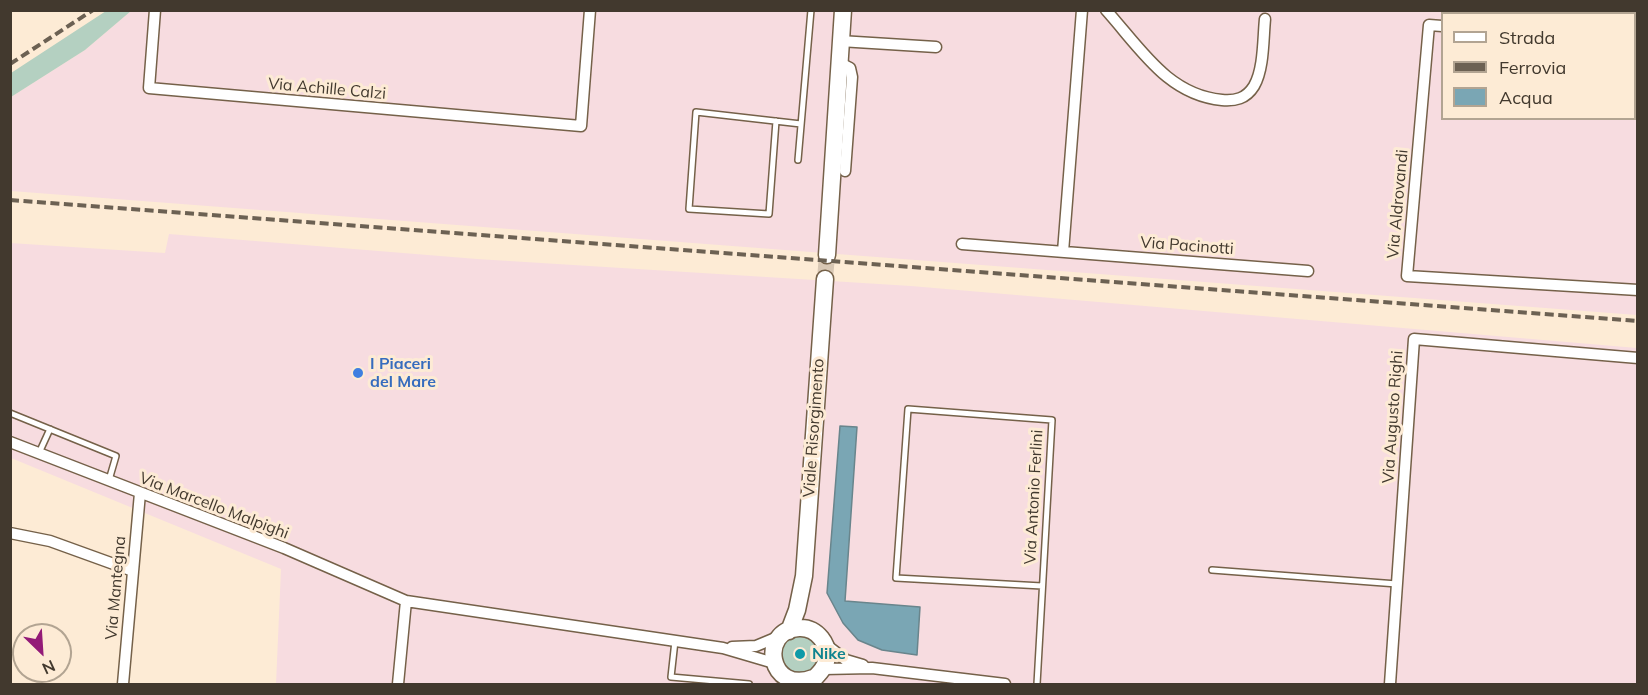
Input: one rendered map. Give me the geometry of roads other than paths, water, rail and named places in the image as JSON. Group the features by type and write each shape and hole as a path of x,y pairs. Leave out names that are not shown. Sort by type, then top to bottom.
{"main road":[{"path":"827,255 843,10"},
{"name":"Viale Risorgimento","path":"815,677 826,661 819,638 806,610 804,576 825,279"},
{"name":"Viale Risorgimento","path":"774,663 774,649 797,610 804,576"},
{"path":"785,633 797,628 819,638"},
{"path":"774,663 786,681 799,682 815,677"}],"street":[{"name":"Via Achille Calzi","path":"155,10 149,88 581,126 590,10"},
{"path":"1063,252 1082,10"},
{"path":"1106,10 1170,81 1193,95 1230,100 1244,97 1258,79 1265,19"},
{"name":"Via Aldrovandi","path":"1441,26 1429,25 1407,276 1638,290"},
{"path":"840,41 936,47"},
{"path":"840,63 850,68 852,77 845,171"},
{"name":"Via Pacinotti","path":"962,244 1308,271"},
{"name":"Via Augusto Righi","path":"1390,684 1413,339 1638,358"},
{"name":"Via Marcello Malpighi","path":"10,442 284,548 406,601 723,648 774,663"},
{"name":"Via Mantegna","path":"123,684 140,493"},
{"path":"10,533 50,541 133,571"},
{"path":"398,684 406,601"},
{"name":"Via Marcello Malpighi","path":"723,648 756,646 785,633"},
{"path":"819,638 846,660 872,668 999,684"},
{"path":"815,677 872,668"}],"lane":[{"path":"798,160 811,10"},
{"path":"776,121 769,214 689,209 696,112 776,121 801,124"},
{"name":"Via Antonio Ferlini","path":"1037,684 1052,420 908,409 896,578 1042,586"},
{"path":"10,413 116,456 109,480"},
{"path":"39,453 50,429"},
{"path":"1212,570 1397,584"},
{"path":"675,641 671,676 749,684"}],"water":[{"path":"840,426 857,427 845,601 920,607 917,655 882,650 858,640 843,623 827,593"}],"tunnel":[{"path":"825,279 827,255"}],"railway":[{"path":"10,64 93,10"},
{"path":"10,200 1638,321"}],"place":[{"name":"I Piaceri del Mare","path":"358,373"},
{"name":"Nike","path":"800,654"}]}
